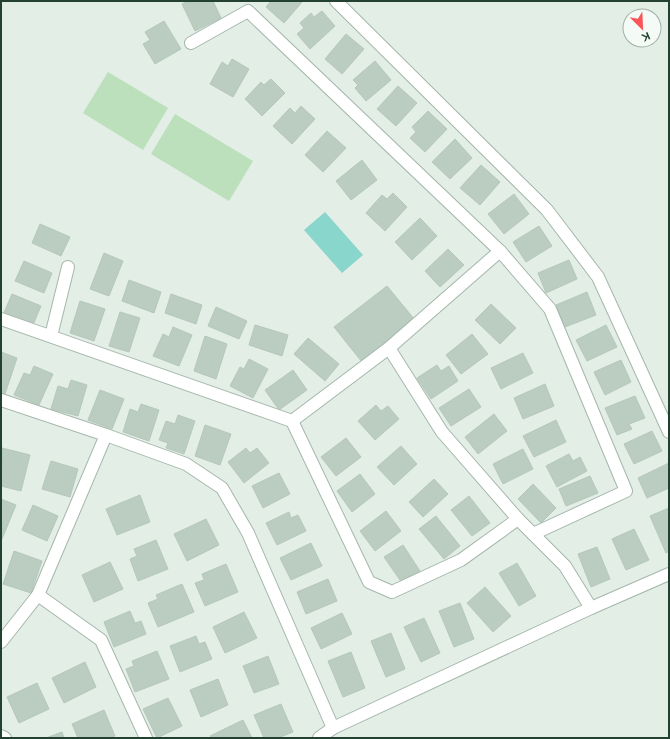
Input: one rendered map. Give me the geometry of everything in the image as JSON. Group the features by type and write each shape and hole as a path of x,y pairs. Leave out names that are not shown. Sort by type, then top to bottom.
{"street":[{"path":"336,1 547,210 598,278 669,432"},
{"path":"191,43 248,11 500,251 550,309 626,491 533,534"},
{"path":"292,420 389,348 500,251"},
{"path":"51,336 68,267"},
{"path":"1,319 292,420 369,582 392,592 461,560 518,519"},
{"path":"389,348 442,432 518,519 565,566 591,608"},
{"path":"1,400 106,435 186,464 222,488 248,533 333,728"},
{"path":"1,642 38,595 106,435"},
{"path":"319,738 333,728 591,608 669,574"},
{"path":"38,595 101,640 146,738"},
{"path":"1,736 5,738"}],"green space":[{"path":"108,72 168,108 143,150 83,113"},
{"path":"175,114 253,161 229,201 151,154"}],"water":[{"path":"325,212 363,255 342,273 304,230"}],"building":[{"path":"188,1 213,1 221,18 195,31 182,4"},
{"path":"271,1 303,1 284,23 266,7"},
{"path":"322,11 335,26 310,49 297,34 304,28 300,23 311,13 314,17"},
{"path":"164,21 181,49 155,64 143,44 150,40 145,32"},
{"path":"346,34 364,49 342,74 325,59"},
{"path":"232,59 249,69 233,97 210,84 222,62 228,66"},
{"path":"375,61 391,80 366,101 355,88 358,85 353,80"},
{"path":"271,79 285,93 262,116 245,99 261,82 264,85"},
{"path":"398,86 417,103 396,126 377,109"},
{"path":"301,106 315,119 292,144 273,126 290,108 295,113"},
{"path":"428,111 447,129 425,152 410,138 416,132 412,127"},
{"path":"327,131 346,148 323,172 305,155"},
{"path":"455,139 472,158 450,179 432,162"},
{"path":"362,160 377,180 351,200 336,181"},
{"path":"481,165 500,182 480,205 460,188"},
{"path":"393,193 407,207 385,231 366,213 382,195 387,199"},
{"path":"514,194 529,214 504,234 488,214"},
{"path":"420,218 437,236 412,260 395,242"},
{"path":"40,224 70,237 61,256 32,243"},
{"path":"539,226 552,246 526,262 513,242"},
{"path":"448,249 464,265 440,287 425,271"},
{"path":"104,253 123,261 109,296 90,289"},
{"path":"569,260 577,279 546,293 538,273"},
{"path":"24,261 52,273 44,293 15,281"},
{"path":"129,280 161,292 154,313 122,301"},
{"path":"387,286 415,320 362,362 334,327"},
{"path":"587,292 596,315 565,327 556,305"},
{"path":"12,294 41,306 32,327 3,315"},
{"path":"171,294 202,305 196,324 165,313"},
{"path":"80,301 105,309 94,341 70,333"},
{"path":"491,304 516,328 500,344 475,320"},
{"path":"216,307 247,321 239,339 208,326"},
{"path":"120,312 140,318 129,352 109,346"},
{"path":"255,325 288,335 282,356 249,345"},
{"path":"606,325 617,347 587,361 576,340"},
{"path":"173,327 192,335 179,366 153,356 163,334 169,337"},
{"path":"472,334 488,354 461,374 446,355"},
{"path":"205,336 227,344 216,379 194,371"},
{"path":"308,338 339,364 325,381 294,354"},
{"path":"1,352 17,358 5,394 1,393"},
{"path":"523,353 533,373 501,389 491,368"},
{"path":"249,359 268,369 253,398 230,386 240,367 244,369"},
{"path":"621,360 631,382 605,395 594,372"},
{"path":"437,365 441,371 449,366 458,381 431,399 417,378"},
{"path":"34,366 53,374 39,405 14,395 24,373 30,375"},
{"path":"293,370 307,390 279,410 265,390"},
{"path":"71,380 87,385 78,416 51,409 58,386 68,389"},
{"path":"545,384 554,406 523,419 514,398"},
{"path":"469,389 481,407 451,426 439,408"},
{"path":"100,390 124,399 112,429 88,420"},
{"path":"635,396 645,418 629,424 632,429 617,435 605,408"},
{"path":"141,404 159,410 149,441 123,432 130,409 138,412"},
{"path":"376,405 381,411 388,406 399,419 375,440 358,421"},
{"path":"494,414 507,431 478,454 465,437"},
{"path":"178,415 195,421 184,454 166,448 168,443 159,440 166,421 175,424"},
{"path":"556,420 566,442 534,457 523,436"},
{"path":"205,425 231,434 220,465 195,456"},
{"path":"652,431 662,451 634,464 624,444"},
{"path":"346,438 361,457 336,476 321,457"},
{"path":"401,446 417,464 394,485 377,467"},
{"path":"2,448 30,455 21,491 1,486"},
{"path":"246,448 250,453 257,448 269,463 244,483 228,462"},
{"path":"523,449 533,469 503,484 493,464"},
{"path":"569,454 573,461 580,457 587,471 557,487 546,466"},
{"path":"51,461 78,469 70,497 42,489"},
{"path":"669,463 669,488 647,498 638,478"},
{"path":"279,473 290,494 263,508 252,486"},
{"path":"360,474 375,494 352,512 337,491"},
{"path":"590,476 598,493 566,506 559,489"},
{"path":"434,479 448,494 423,517 409,502"},
{"path":"533,484 556,508 541,523 518,499"},
{"path":"140,495 150,522 117,535 106,509"},
{"path":"469,496 490,523 472,536 451,510"},
{"path":"1,499 16,505 2,539 1,539"},
{"path":"33,505 58,516 47,541 22,530"},
{"path":"669,508 669,551 666,553 650,516"},
{"path":"386,511 401,531 375,551 360,531"},
{"path":"289,512 291,518 298,515 306,531 277,545 266,523"},
{"path":"436,516 460,546 444,559 419,529"},
{"path":"206,519 219,545 187,561 174,534"},
{"path":"634,529 649,560 626,570 612,539"},
{"path":"156,540 168,569 138,581 130,559 137,556 134,549"},
{"path":"311,543 322,566 291,580 280,558"},
{"path":"403,545 420,571 402,583 384,557"},
{"path":"597,547 610,579 591,587 578,554"},
{"path":"14,551 42,561 31,593 3,584"},
{"path":"110,562 123,589 94,602 82,575"},
{"path":"517,563 536,596 519,606 499,573"},
{"path":"226,564 238,592 205,606 195,583 204,580 202,574"},
{"path":"328,579 337,601 306,614 297,592"},
{"path":"182,584 194,612 158,627 148,603 158,599 156,595"},
{"path":"485,587 511,616 493,632 467,603"},
{"path":"460,603 474,639 454,647 439,611"},
{"path":"130,611 135,623 141,621 146,634 114,647 104,622"},
{"path":"244,612 257,638 225,653 213,627"},
{"path":"342,613 352,634 321,649 311,628"},
{"path":"424,618 440,653 421,662 404,627"},
{"path":"391,633 405,669 386,677 371,641"},
{"path":"196,636 199,644 205,642 212,659 180,672 170,646"},
{"path":"157,651 169,679 135,692 126,669 134,666 132,661"},
{"path":"351,652 365,688 343,697 328,661"},
{"path":"268,656 279,684 254,693 243,666"},
{"path":"85,662 96,687 64,703 52,678"},
{"path":"218,679 228,705 201,717 190,690"},
{"path":"37,683 49,709 19,723 7,697"},
{"path":"168,698 182,726 157,738 143,709"},
{"path":"281,704 293,732 278,738 264,738 254,715"},
{"path":"104,710 115,736 110,738 78,738 72,724"},
{"path":"243,720 252,738 212,738 210,736"},
{"path":"62,732 64,738 46,738"}]}
